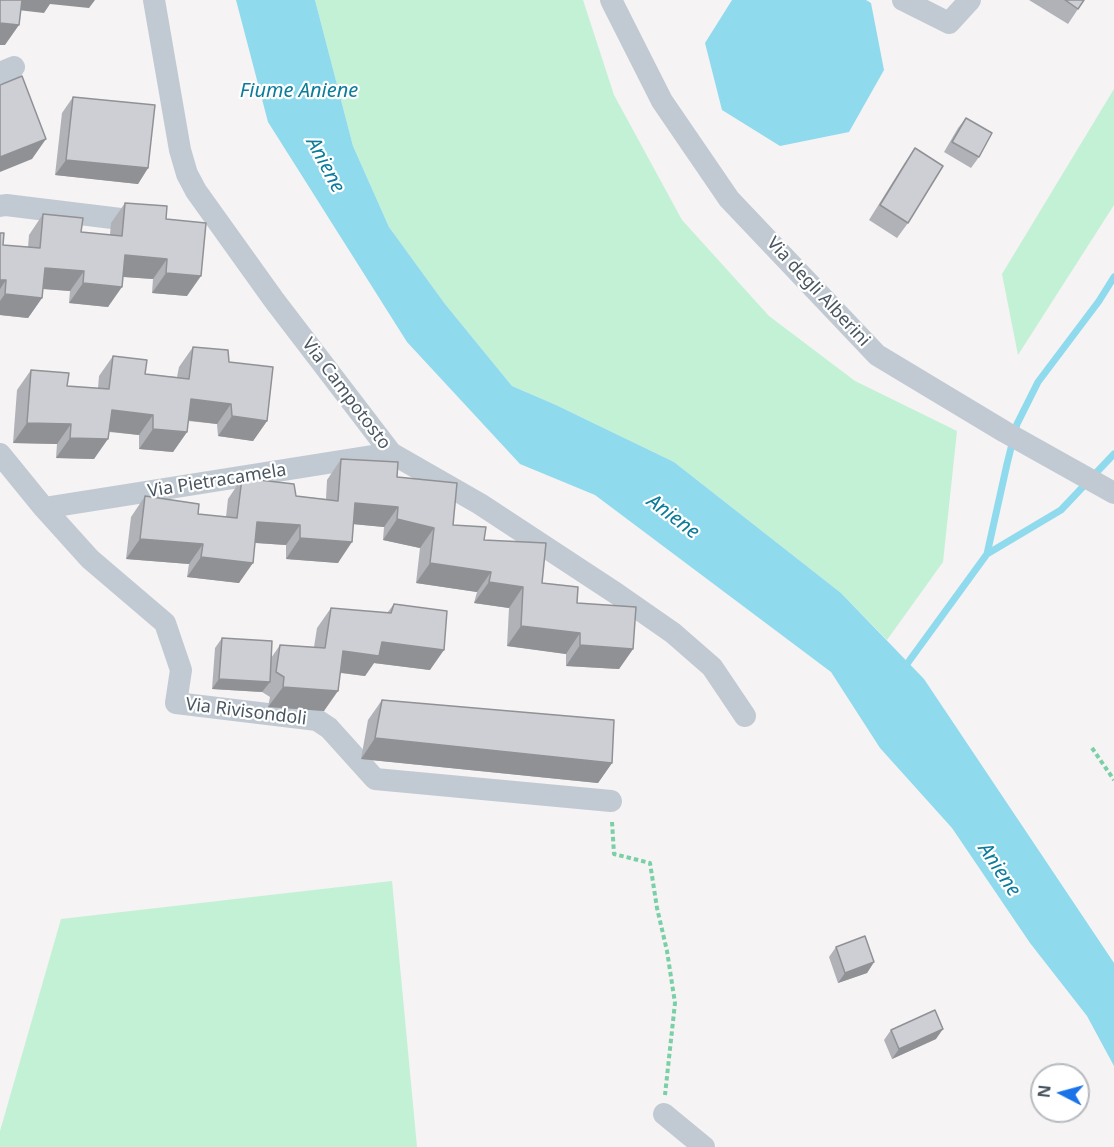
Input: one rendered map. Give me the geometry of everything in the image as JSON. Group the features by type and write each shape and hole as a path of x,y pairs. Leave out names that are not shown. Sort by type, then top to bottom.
{"street":[{"name":"Via Campotosto","path":"154,0 180,150 187,174 196,191 288,318 391,453 480,504 673,633 712,667 745,716"},
{"name":"Via degli Alberini","path":"611,0 662,101 729,199 877,355 1005,432 1114,493"},
{"path":"903,0 949,23 970,0"},
{"path":"0,206 136,221"},
{"name":"Via Pietracamela","path":"44,508 391,453"},
{"name":"Via Rivisondoli","path":"0,454 90,559 165,623 181,670 176,703 317,720 329,728 375,779 611,801"},
{"path":"664,1114 704,1147"}],"path":[{"path":"1092,748 1114,780"},
{"path":"611,801 614,854 650,863 657,908 668,951 675,1003 664,1114"}],"green space":[{"path":"315,0 583,0 614,95 682,220 769,316 855,381 957,431 943,562 887,640 841,593 674,462 512,386 445,304 389,227 353,146"},
{"path":"1114,89 1114,205 1018,355 1002,274"},
{"path":"392,881 417,1147 0,1147 0,1131 61,919"}],"water":[{"name":"Fiume Aniene","path":"236,0 315,0 353,146 389,227 445,304 512,386 674,462 841,593 924,679 1114,963 1114,1066 1087,1016 1030,943 952,828 880,748 831,672 595,495 520,464 407,342 268,122"},
{"path":"732,0 866,0 871,3 884,70 849,132 780,146 722,110 705,43"}],"building":[{"path":"0,0 22,0 19,25 0,23"},
{"path":"1065,0 1084,0 1078,9"},
{"path":"22,76 46,139 0,157 0,85"},
{"path":"73,97 155,105 148,168 66,160"},
{"path":"966,118 992,133 979,157 952,142"},
{"path":"915,148 943,166 908,223 880,205"},
{"path":"125,203 167,206 166,219 206,223 201,276 166,273 167,259 125,255 122,287 83,283 84,271 45,268 42,298 5,294 6,280 0,280 0,233 4,233 3,245 40,248 43,214 83,218 81,232 122,236"},
{"path":"193,347 228,350 229,362 273,367 267,421 232,416 231,404 191,399 187,432 153,429 153,415 112,410 108,439 70,438 71,424 27,423 31,370 69,373 67,386 109,389 113,356 147,360 145,374 189,379"},
{"path":"341,459 398,462 397,477 457,483 453,525 486,527 484,540 546,543 542,583 578,587 577,603 636,607 633,649 580,645 580,633 521,626 523,587 489,582 491,572 430,563 434,528 397,519 398,507 355,503 352,542 300,538 300,525 257,522 253,563 201,557 203,544 140,539 145,496 199,504 198,514 237,518 242,478 294,484 296,496 338,501"},
{"path":"394,604 447,611 444,650 382,642 379,656 343,651 338,691 283,687 284,677 276,672 280,645 325,648 331,608 391,613"},
{"path":"222,638 272,641 270,682 219,679"},
{"path":"382,700 614,720 612,763 375,738"},
{"path":"865,936 874,962 845,973 836,947"},
{"path":"935,1010 943,1029 899,1049 891,1030"}],"waterway":[{"path":"904,668 987,554 1017,424 1038,382 1099,301 1114,277"},
{"path":"987,554 1061,510 1114,454"}],"water label":[{"name":"Aniene","path":"325,165"},
{"name":"Aniene","path":"673,517"},
{"name":"Aniene","path":"999,870"}]}
